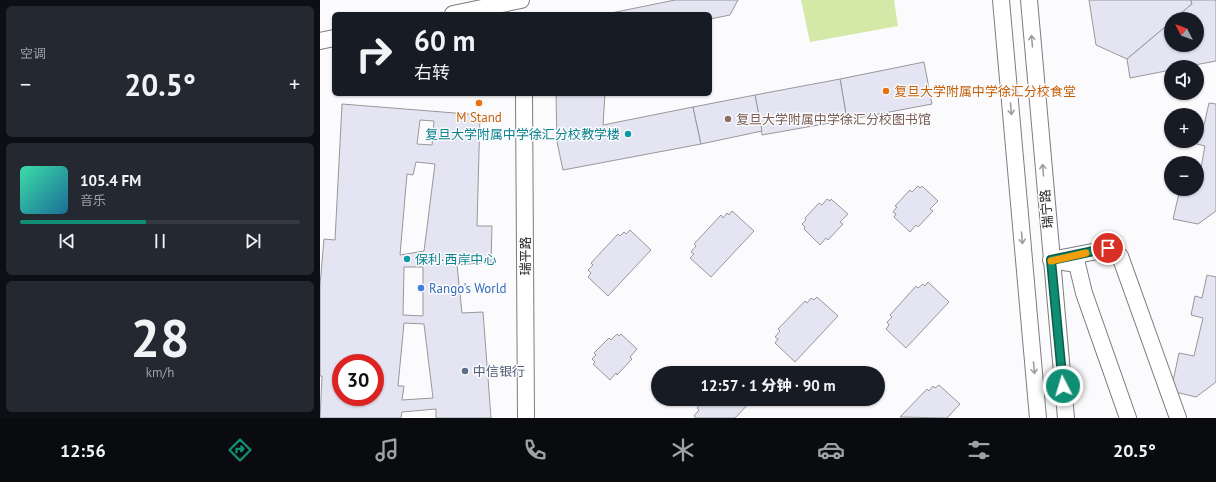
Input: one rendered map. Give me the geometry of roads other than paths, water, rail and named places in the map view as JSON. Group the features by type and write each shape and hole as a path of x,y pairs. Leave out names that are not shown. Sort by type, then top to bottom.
{"street":[{"path":"463,12 522,0 524,12"},
{"name":"瑞宁路","path":"1001,0 1038,418"},
{"name":"瑞宁路","path":"1029,0 1066,418"},
{"path":"320,41 332,38"},
{"name":"瑞平路","path":"524,96 526,418"},
{"path":"1051,260 1108,248 1120,256 1179,415"},
{"path":"1051,260 1077,264 1084,294 1128,418"}],"place":[{"name":"复旦大学附属中学徐汇分校食堂","path":"886,91"},
{"name":"M Stand","path":"479,103"},
{"name":"复旦大学附属中学徐汇分校图书馆","path":"728,119"},
{"name":"复旦大学附属中学徐汇分校教学楼","path":"628,134"},
{"name":"保利·西岸中心","path":"407,259"},
{"name":"Rango's World","path":"421,288"},
{"name":"中信银行","path":"465,371"}]}
